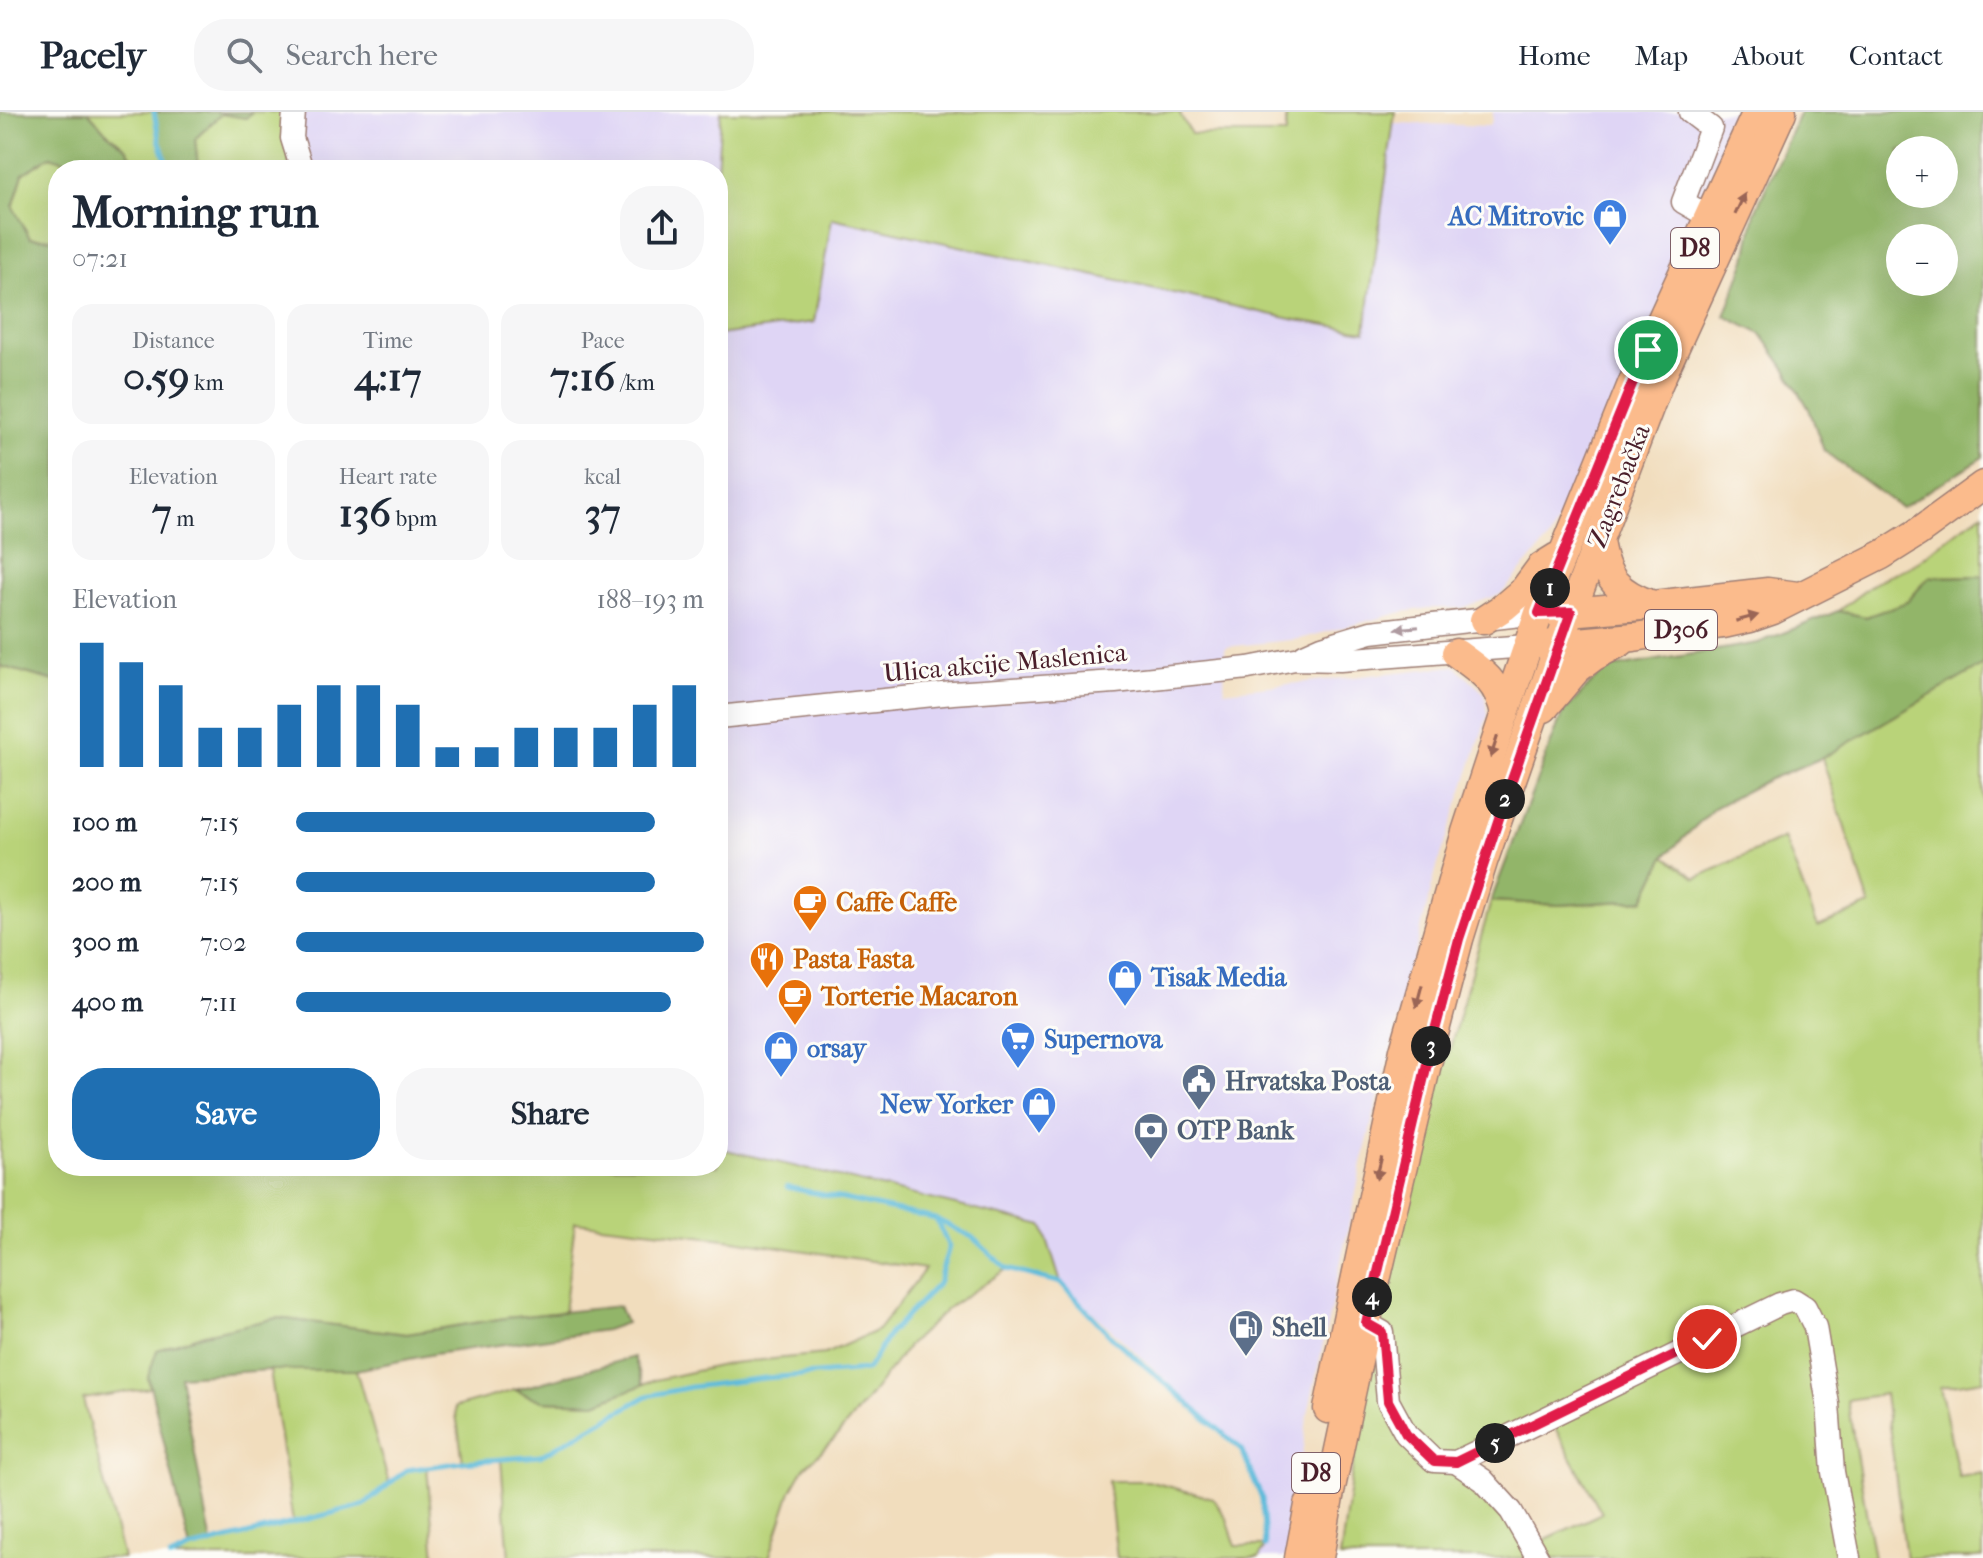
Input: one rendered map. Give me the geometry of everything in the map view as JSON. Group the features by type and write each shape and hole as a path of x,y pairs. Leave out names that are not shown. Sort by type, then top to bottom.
{"main road":[{"name":"Zagrebačka","path":"1527,646 1632,384 1757,112"},
{"name":"Zagrebačka","path":"1559,644 1659,382 1782,112"},
{"name":"D306","path":"1559,644 1634,637 1750,618 1773,610 1882,555 1983,485"},
{"path":"1599,541 1602,562 1611,578 1634,599 1653,605"},
{"path":"1484,620 1524,590 1541,567 1564,553"},
{"name":"D306","path":"1571,612 1768,592 1798,596"},
{"path":"1539,613 1571,612"},
{"path":"1456,653 1485,674 1518,716 1553,699 1577,669 1610,647 1634,637"},
{"path":"1527,646 1559,644"},
{"name":"D8","path":"1299,1558 1404,1050 1458,860 1518,716 1559,644"},
{"name":"D8","path":"1319,1558 1366,1323 1431,1049 1459,939 1483,862 1518,716 1527,646"}],"street":[{"path":"294,112 292,138 299,160"},
{"path":"1690,112 1711,128 1683,202 1709,217"},
{"name":"Ulica akcije Maslenica","path":"1295,659 1371,632 1539,613"},
{"name":"Ulica akcije Maslenica","path":"728,713 1115,682 1248,668 1295,659 1340,660 1527,646"},
{"path":"1366,1323 1382,1332 1388,1401 1406,1434 1434,1461 1456,1462 1780,1304 1794,1300 1805,1307 1815,1327 1828,1404 1833,1472 1849,1558"},
{"path":"1456,1462 1483,1480 1511,1511 1538,1558"}],"shaded area":[{"path":"289,112 721,112 718,160 289,160"},
{"path":"1493,112 1757,112 1550,538 1501,594 1462,608 1403,612 1299,639 1225,647 1224,691 1455,666 1485,694 1488,715 1436,870 1365,1150 1307,1418 1288,1558 1259,1558 1265,1546 1262,1499 1241,1449 1061,1283 1043,1226 728,1150 728,334 814,322 832,217 1296,320 1365,330 1394,123 1489,126"}],"green space":[{"path":"0,112 88,112 127,149 133,160 63,160 50,156 23,174 13,207 30,238 48,239 48,679 0,666"},
{"path":"88,112 154,112 166,160 133,160 127,149"},
{"path":"154,112 252,112 246,118 221,114 195,139 197,160 166,160"},
{"path":"252,112 289,112 289,160 197,160 195,139 221,114 246,118"},
{"path":"721,112 1179,112 1191,134 1286,134 1286,112 1395,112 1365,331 1296,320 832,218 814,322 728,334 728,160 718,160"},
{"path":"1800,112 1983,112 1983,457 1901,508 1824,451 1809,409 1761,334 1725,316 1746,259 1755,212"},
{"path":"50,156 63,160 48,160 48,239 30,238 13,208 23,174"},
{"path":"1983,512 1983,576 1929,577 1908,602 1866,617 1838,611 1877,581 1913,565"},
{"path":"1983,576 1983,665 1822,758 1765,781 1714,808 1665,856 1644,900 1559,905 1491,901 1562,714 1605,669 1758,643 1838,611 1866,617 1907,602 1929,577"},
{"path":"1983,665 1983,1380 1940,1387 1959,1477 1983,1473 1983,1558 1906,1558 1885,1394 1847,1400 1874,1558 1340,1558 1365,1378 1413,1181 1491,901 1559,905 1644,900 1665,856 1696,878 1784,838 1818,927 1870,905 1822,758","holes":["1549,1417 1602,1513 1531,1546 1456,1462"]},
{"path":"0,666 48,679 48,1176 728,1176 728,1150 1043,1226 1061,1283 1007,1269 948,1308 908,1346 835,1438 804,1468 791,1491 769,1558 509,1558 501,1460 463,1462 455,1407 515,1390 542,1401 596,1403 655,1380 732,1363 825,1354 878,1330 925,1269 734,1240 575,1222 564,1312 407,1334 277,1318 148,1377 150,1388 83,1399 123,1558 0,1558"},
{"path":"619,1306 626,1323 606,1330 434,1354 356,1370 270,1370 180,1376 212,1544 190,1549 148,1377 157,1350 204,1334 277,1318 407,1334 505,1318"},
{"path":"634,1357 643,1385 596,1403 542,1401 515,1390"},
{"path":"270,1370 356,1370 389,1483 406,1470 427,1467 435,1558 170,1558 190,1549 293,1523"},
{"path":"1108,1481 1148,1481 1213,1498 1227,1519 1236,1546 1265,1546 1259,1558 1117,1558"}],"waterway":[{"path":"154,112 166,160"},
{"path":"787,1187 936,1219 972,1237 1007,1269 1061,1283 1113,1338 1241,1449 1262,1499 1265,1546"},
{"path":"170,1558 190,1549 364,1505 406,1470 540,1456 647,1396 765,1378 867,1370 890,1333 938,1284 949,1247 936,1219"}],"place":[{"name":"AC Mitrovic","path":"1610,247"},
{"name":"Caffe Caffe","path":"810,933"},
{"name":"Pasta Fasta","path":"767,990"},
{"name":"Tisak Media","path":"1125,1008"},
{"name":"Torterie Macaron","path":"795,1027"},
{"name":"Supernova","path":"1018,1070"},
{"name":"orsay","path":"781,1079"},
{"name":"Hrvatska Posta","path":"1199,1112"},
{"name":"New Yorker","path":"1039,1135"},
{"name":"OTP Bank","path":"1151,1161"},
{"name":"Shell","path":"1246,1358"}],"route":[{"path":"1648,350 1539,613 1571,612 1459,939 1366,1323 1382,1332 1388,1401 1406,1434 1434,1461 1456,1462 1707,1339"}]}
